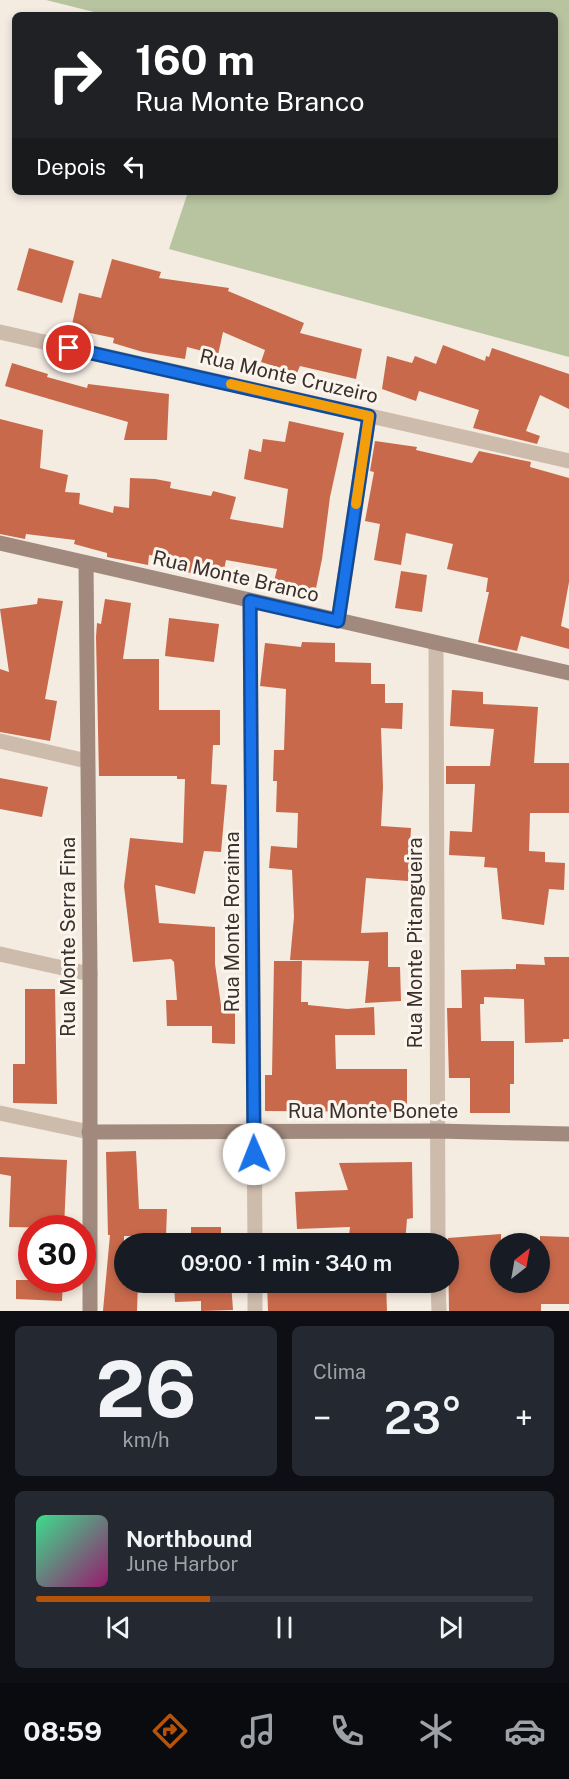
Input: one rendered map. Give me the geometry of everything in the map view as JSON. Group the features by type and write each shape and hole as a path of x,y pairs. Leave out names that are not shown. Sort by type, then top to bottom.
{"street":[{"name":"Rua Monte Cruzeiro","path":"0,332 569,461"},
{"path":"338,621 369,416"},
{"name":"Rua Monte Branco","path":"0,543 569,673"},
{"name":"Rua Monte Serra Fina","path":"86,563 90,974 90,1311"},
{"name":"Rua Monte Roraima","path":"250,601 255,1233"},
{"name":"Rua Monte Pitangueira","path":"436,644 438,1233"},
{"path":"0,741 87,760"},
{"path":"0,954 90,974"},
{"name":"Rua Monte Bonete","path":"0,1113 89,1132 436,1131 569,1134"},
{"path":"255,1293 255,1311"},
{"path":"438,1293 439,1311"}],"green space":[{"path":"46,0 569,0 569,357 169,249 187,195 558,195 558,12 94,12"}],"building":[{"path":"29,248 74,261 62,303 17,290"},
{"path":"112,259 161,272 159,278 229,288 228,291 304,323 300,333 362,349 356,379 300,366 297,373 261,362 265,350 223,332 218,355 187,347 185,359 143,352 113,343 114,338 71,329 79,293 101,298"},
{"path":"443,345 485,361 492,348 569,374 569,409 540,395 526,431 540,436 537,444 473,428 479,410 419,391 416,401 382,389 387,356 412,363 415,356 436,364"},
{"path":"12,363 48,374 47,377 87,388 88,384 169,394 167,440 124,440 128,422 5,386"},
{"path":"0,419 43,430 40,468 68,475 65,492 80,493 79,504 113,513 114,506 129,508 130,478 155,479 171,482 170,488 211,496 213,491 236,497 230,519 283,528 288,489 244,479 249,449 261,452 263,439 285,442 289,421 344,433 330,497 314,598 272,590 277,569 226,560 222,580 186,572 189,561 149,555 148,565 107,557 107,553 74,544 75,540 26,534 25,539 0,534"},
{"path":"375,441 417,447 416,450 472,463 479,451 531,462 530,467 569,478 569,582 561,626 569,629 569,649 521,636 517,651 478,642 489,592 486,592 488,578 447,569 453,544 406,533 401,565 374,560 380,524 365,521 374,472 370,471"},
{"path":"401,571 427,575 422,612 395,608"},
{"path":"38,598 63,601 45,699 57,701 50,741 0,732 0,669 9,672 0,609 37,604"},
{"path":"105,599 131,603 123,659 159,659 159,710 220,710 220,745 213,745 211,784 227,785 221,852 204,851 195,894 155,885 159,923 215,927 215,964 221,1005 235,1006 235,1044 212,1043 212,1026 167,1026 166,1000 177,1000 174,962 171,959 133,962 124,886 130,838 183,843 185,779 177,779 177,776 99,776 96,637 97,623 101,624"},
{"path":"169,618 219,624 214,662 165,656"},
{"path":"302,642 335,643 335,662 371,663 371,684 385,684 385,703 403,703 402,729 381,728 383,787 381,826 411,828 408,881 366,878 361,933 388,932 388,967 400,967 401,1001 365,1003 369,961 290,960 294,917 292,870 269,868 271,846 297,848 298,813 276,812 277,781 273,781 274,750 284,750 286,689 260,686 265,643 301,647"},
{"path":"452,690 483,692 483,704 538,707 534,763 569,763 569,813 530,813 529,851 545,852 545,862 565,863 564,890 549,889 544,925 502,919 497,868 484,867 485,857 449,855 450,831 472,832 475,784 446,784 446,766 490,766 494,729 450,726"},
{"path":"0,778 48,787 42,817 0,809"},
{"path":"544,957 569,957 569,1039 563,1039 563,1042 525,1043 524,999 484,997 484,1004 480,1004 481,1041 514,1041 514,1084 510,1084 510,1113 470,1113 470,1078 449,1078 447,1008 462,1008 461,970 516,969 516,964 545,965"},
{"path":"274,961 302,961 301,1002 308,1002 308,1005 347,1009 374,1007 375,1035 335,1035 336,1069 407,1069 407,1112 265,1111 265,1075 272,1075"},
{"path":"25,989 55,989 57,1104 13,1103 13,1064 25,1064"},
{"path":"136,1151 139,1209 167,1209 166,1233 114,1233 114,1293 138,1293 137,1311 103,1311 110,1235 108,1235 106,1152"},
{"path":"0,1157 67,1160 65,1215 18,1215 18,1227 9,1227 11,1176 0,1174"},
{"path":"412,1162 413,1218 407,1219 406,1233 349,1233 350,1227 297,1229 295,1192 348,1190 339,1163"},
{"path":"191,1227 221,1227 221,1233 191,1233"},
{"path":"490,1235 490,1293 550,1293 550,1236 569,1237 569,1304 541,1304 541,1311 449,1311 449,1293 459,1293 459,1237"},
{"path":"16,1280 18,1280 18,1293 62,1293 62,1301 16,1299"},
{"path":"175,1293 232,1293 233,1310 201,1311 201,1301 175,1302"},
{"path":"267,1293 386,1293 387,1311 268,1311"}],"slow traffic":[{"path":"231,384 369,416 356,504"}],"route":[{"path":"69,348 369,416 338,621 250,601 254,1154"}]}
